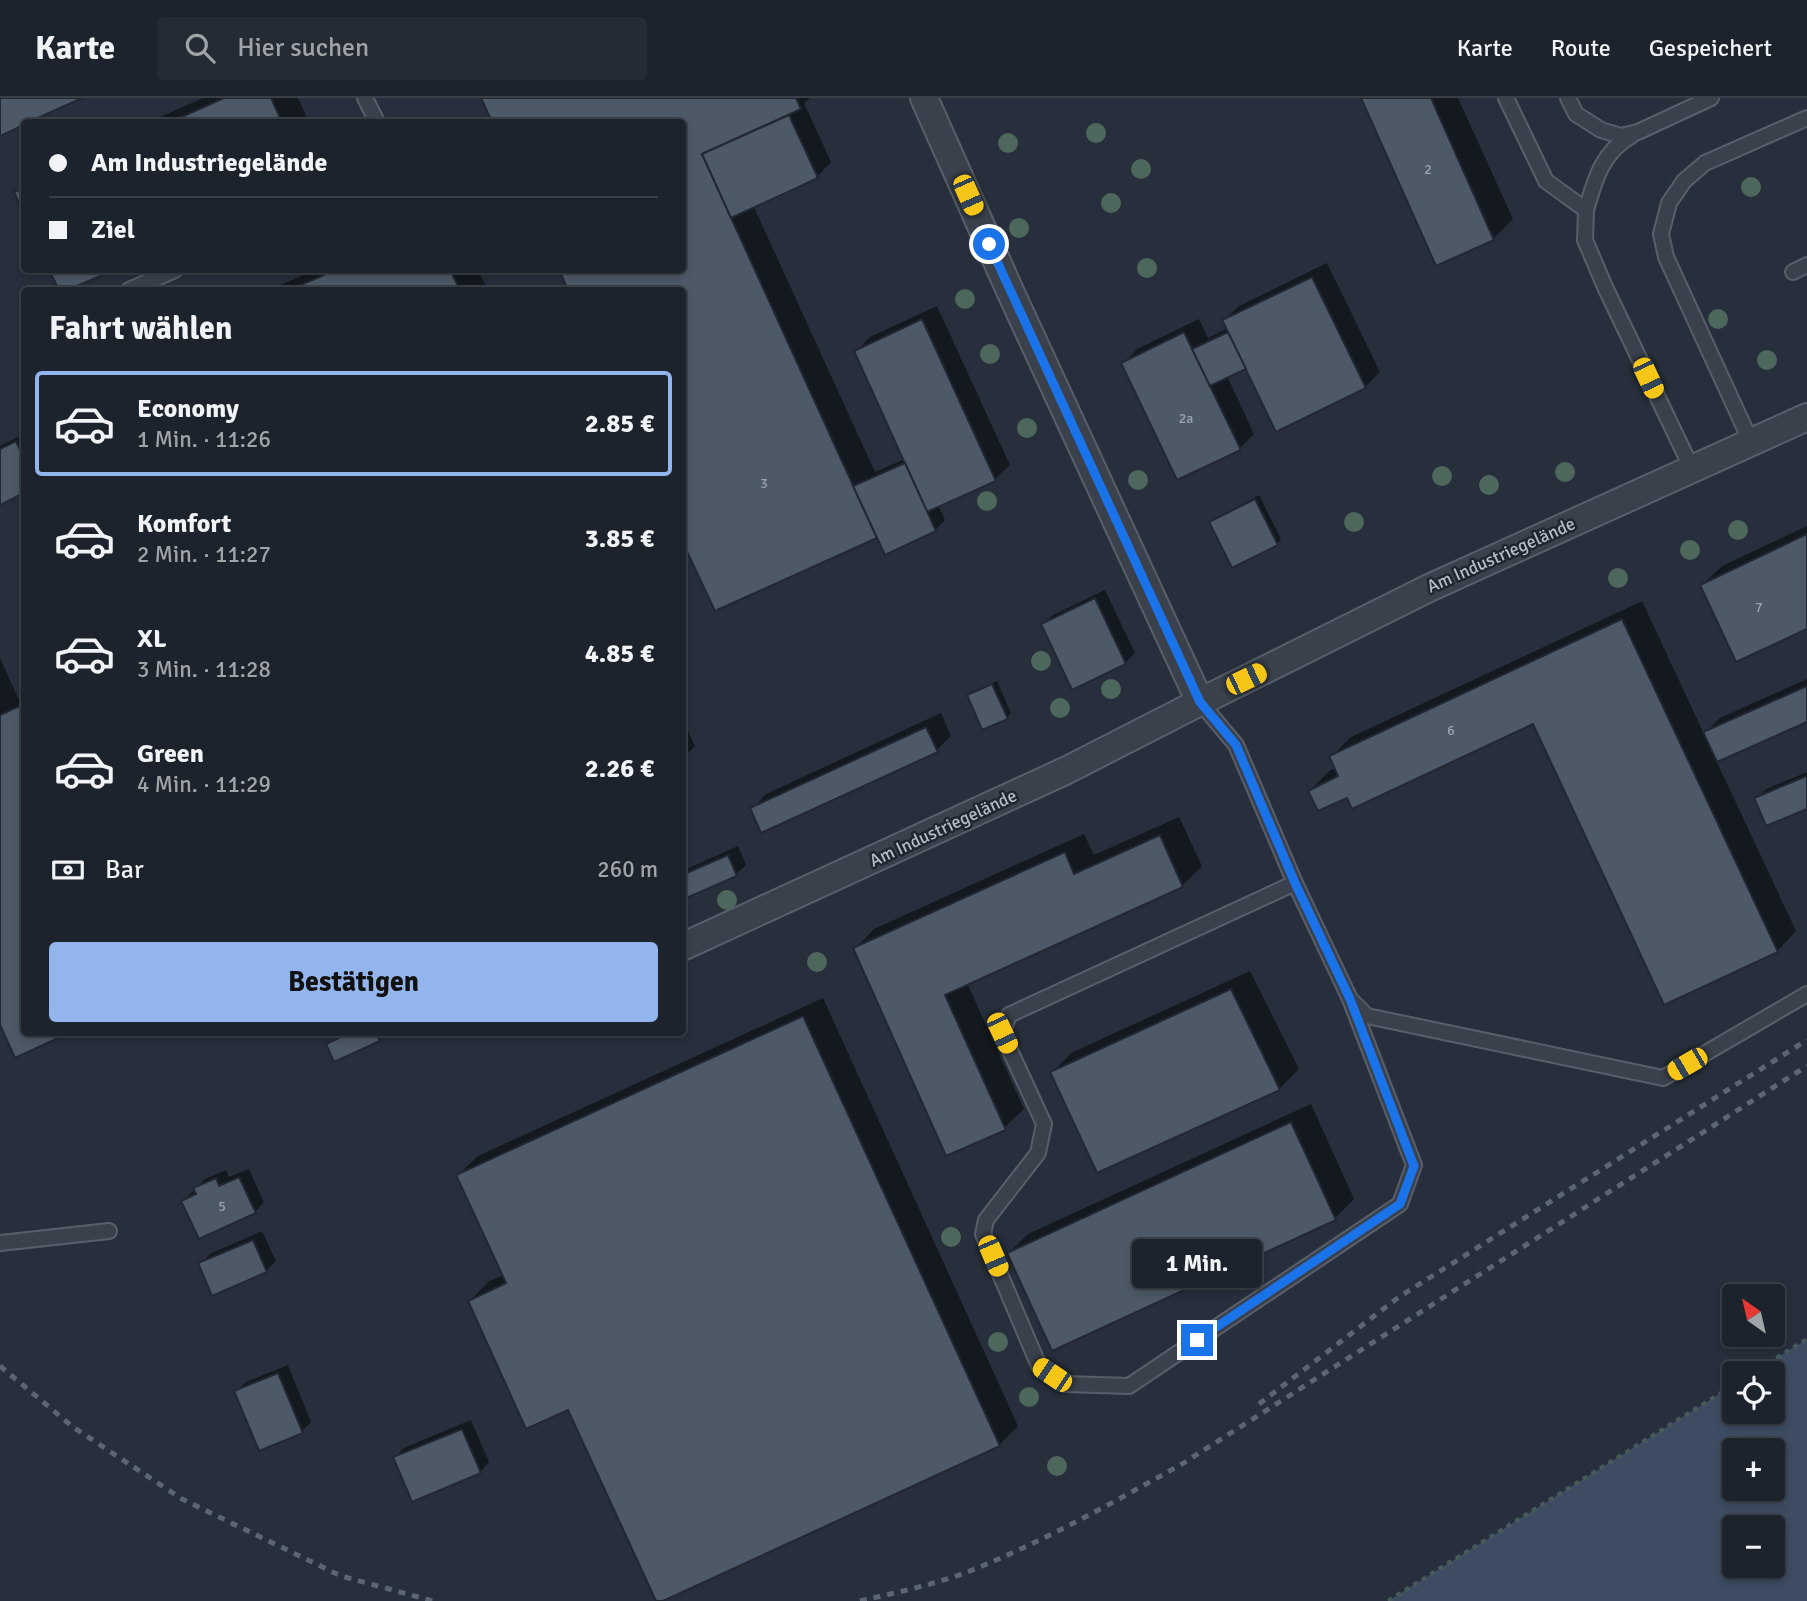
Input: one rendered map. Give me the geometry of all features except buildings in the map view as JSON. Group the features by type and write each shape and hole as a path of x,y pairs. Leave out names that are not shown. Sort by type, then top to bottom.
{"street":[{"path":"924,98 1200,702"},
{"name":"Am Industriegelände","path":"686,945 1065,771 1429,588 1807,417"}],"lane":[{"path":"365,98 376,119"},
{"path":"1506,98 1546,181 1586,210"},
{"path":"1568,98 1576,114 1601,130 1620,136 1638,132"},
{"path":"1692,469 1600,275 1586,240 1586,210 1600,166 1623,141 1711,98"},
{"path":"1751,442 1666,257 1661,234 1669,203 1684,181 1705,163 1807,118"},
{"path":"1793,272 1807,265"},
{"path":"136,287 168,273"},
{"path":"1200,702 1236,745 1295,883 1350,999 1414,1166 1400,1204 1129,1385 1065,1384 1039,1366 983,1234 986,1220 1038,1153 1044,1124 1002,1033 1009,1015 1295,883"},
{"path":"1350,999 1367,1016 1663,1078 1807,994"},
{"path":"0,1243 109,1231"}],"path":[{"path":"1772,1361 1807,1339"},
{"path":"1388,1601 1722,1392"}],"water":[{"path":"1807,1339 1807,1601 1388,1601 1722,1392 1722,1424 1785,1424 1785,1361 1772,1361"}],"railway":[{"path":"1259,1404 1399,1297 1807,1040"},
{"path":"860,1601 932,1583 1001,1558 1054,1533 1182,1464 1807,1066"},
{"path":"0,1366 73,1427 182,1499 341,1576 433,1601"}],"route":[{"path":"989,244 1200,702 1236,745 1256,788 1295,883 1350,999 1414,1166 1400,1204 1197,1340"}]}
